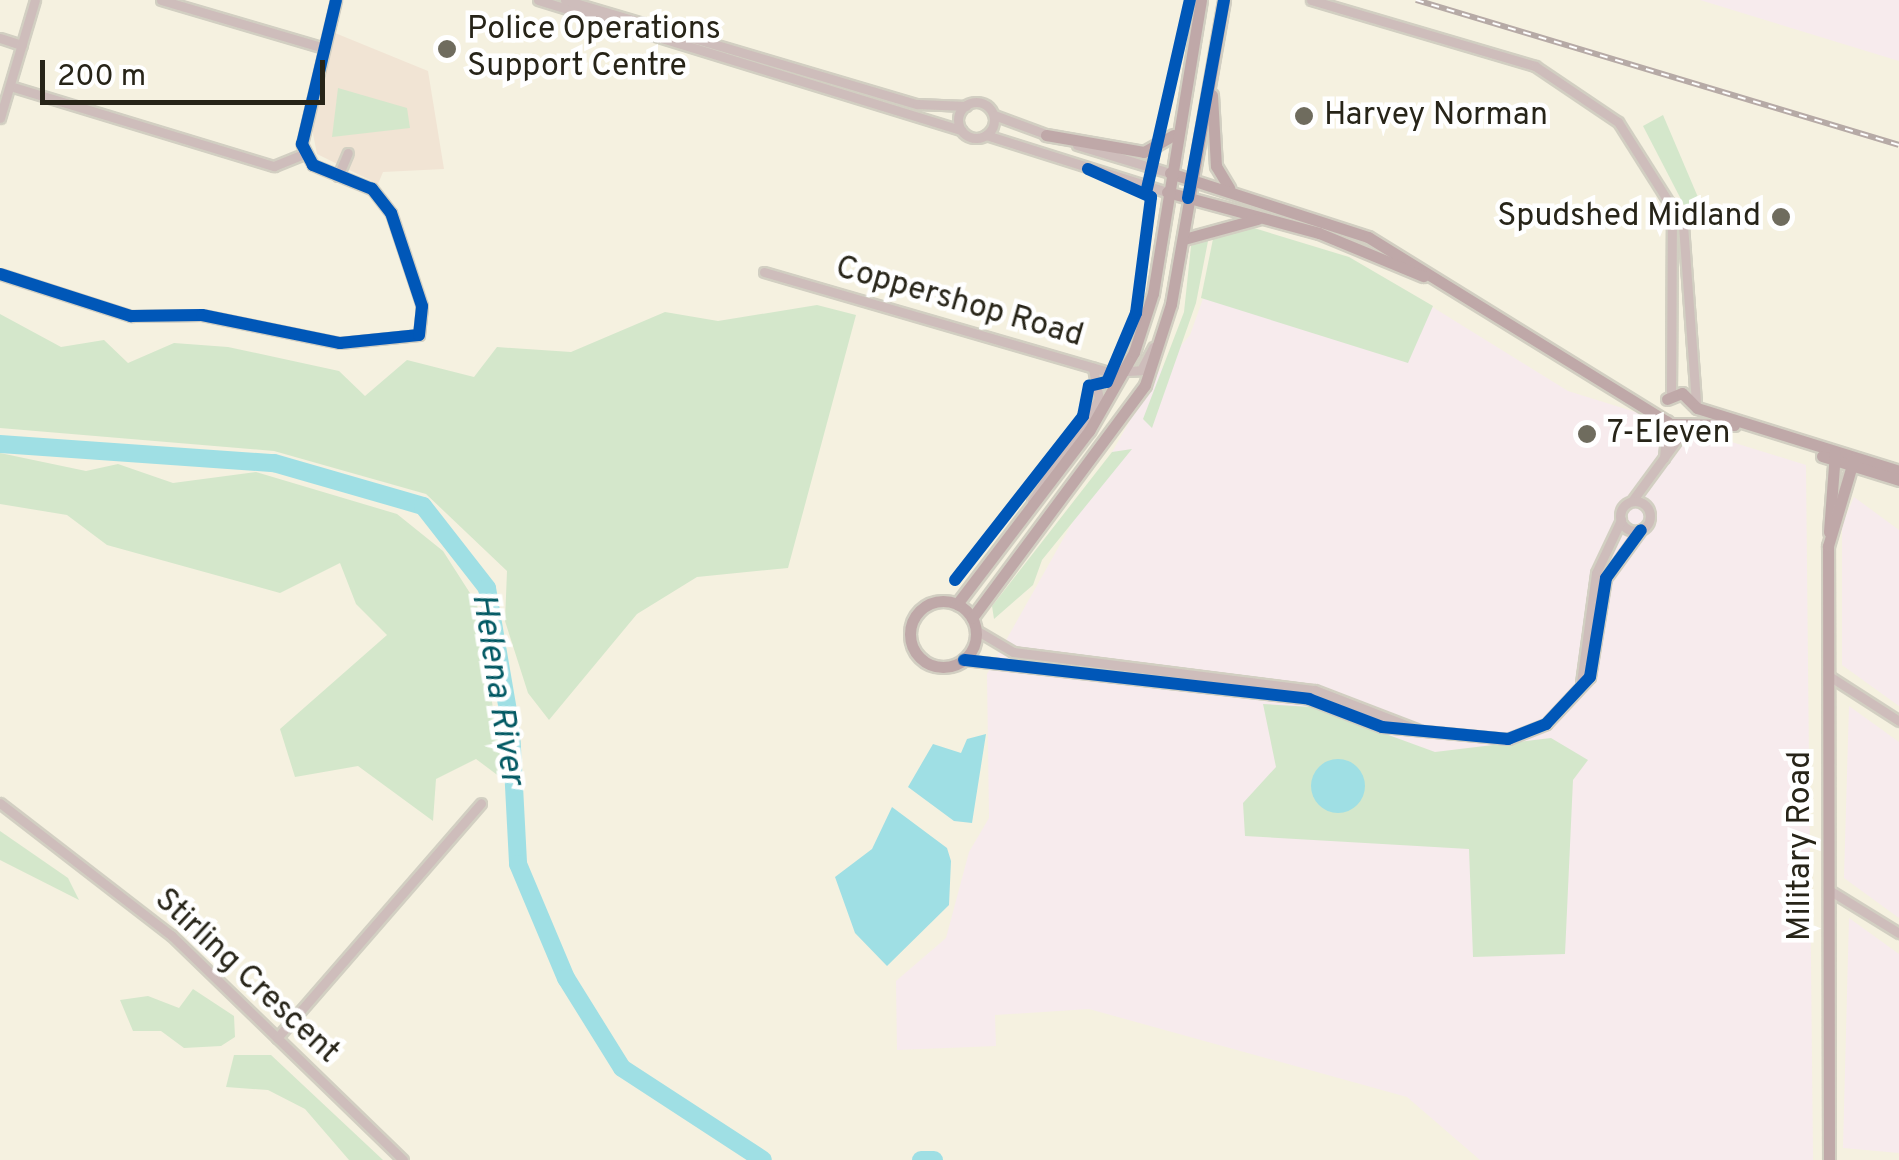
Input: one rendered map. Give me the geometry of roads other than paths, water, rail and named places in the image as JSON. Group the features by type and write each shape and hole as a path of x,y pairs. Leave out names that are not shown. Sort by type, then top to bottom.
{"main road":[{"path":"1201,0 1152,293 1123,375 1030,509 957,604 919,611 910,640 932,665 964,660 974,624 1118,432 1167,318 1224,0"},
{"path":"1216,45 1216,166 1232,191"},
{"path":"1046,135 1144,152 1176,132"},
{"path":"1170,173 1345,226 1557,359 1636,396 1665,418 1689,424 1734,425"},
{"path":"1167,192 1266,218 1430,278"},
{"path":"1184,238 1266,218"},
{"path":"1636,396 1696,405 1734,425 1899,480"},
{"path":"1665,418 1669,398"},
{"path":"1689,424 1696,405"},
{"path":"1771,436 1808,452 1827,466 1827,488"},
{"path":"1808,452 1834,456"},
{"name":"Military Road","path":"1829,1160 1827,488 1834,456"},
{"path":"1852,462 1899,471"},
{"name":"Military Road","path":"1829,532 1852,462"},
{"path":"1844,487 1874,472"},
{"path":"957,604 974,624"}],"street":[{"path":"0,118 34,0"},
{"path":"161,0 321,48"},
{"path":"304,154 321,48 336,0"},
{"path":"538,0 1167,192"},
{"path":"565,0 918,104 966,106 994,114 1046,135 1170,173"},
{"path":"1311,0 1553,74 1628,133 1686,241 1696,405"},
{"path":"0,38 22,44"},
{"path":"10,86 274,166 304,154"},
{"path":"960,130 966,106"},
{"path":"986,135 994,114"},
{"path":"338,176 348,153"},
{"path":"0,274 131,316 202,315 340,343 412,338 424,329 392,213 372,189 338,176 304,154"},
{"path":"1669,398 1672,213"},
{"name":"Coppershop Road","path":"764,272 1123,375"},
{"path":"1123,375 1141,370 1167,318"},
{"path":"1030,509 1100,399 1093,368"},
{"path":"1664,458 1665,418"},
{"path":"1577,695 1596,573 1632,501 1650,485 1689,424"},
{"path":"964,660 1309,699 1442,738 1532,732 1577,695 1595,655 1606,578 1650,514 1650,485"},
{"path":"1632,501 1650,514"},
{"path":"1621,520 1641,530"},
{"path":"974,624 1013,652 1315,690 1442,738"},
{"path":"1828,676 1899,721"},
{"path":"277,1038 481,802"},
{"name":"Stirling Crescent","path":"0,803 171,935 403,1160"},
{"path":"1829,890 1899,933"}],"water":[{"path":"986,734 972,823 954,821 908,787 933,744 961,753 967,739"},
{"path":"1338,759 1357,767 1365,786 1357,805 1338,813 1319,805 1311,786 1319,767"},
{"path":"892,807 947,848 951,861 949,905 887,966 855,933 835,877 872,849"}],"waterway":[{"name":"Helena River","path":"0,444 274,463 423,506 487,588 511,729 518,864 566,978 622,1068 763,1160"},
{"name":"Helena River","path":"921,1160 934,1160"}],"railway":[{"path":"1416,0 1899,145"}],"place":[{"name":"Police Operations Support Centre","path":"447,49"},
{"name":"Harvey Norman","path":"1304,116"},
{"name":"Spudshed Midland","path":"1781,217"},
{"name":"7-Eleven","path":"1587,434"}]}
